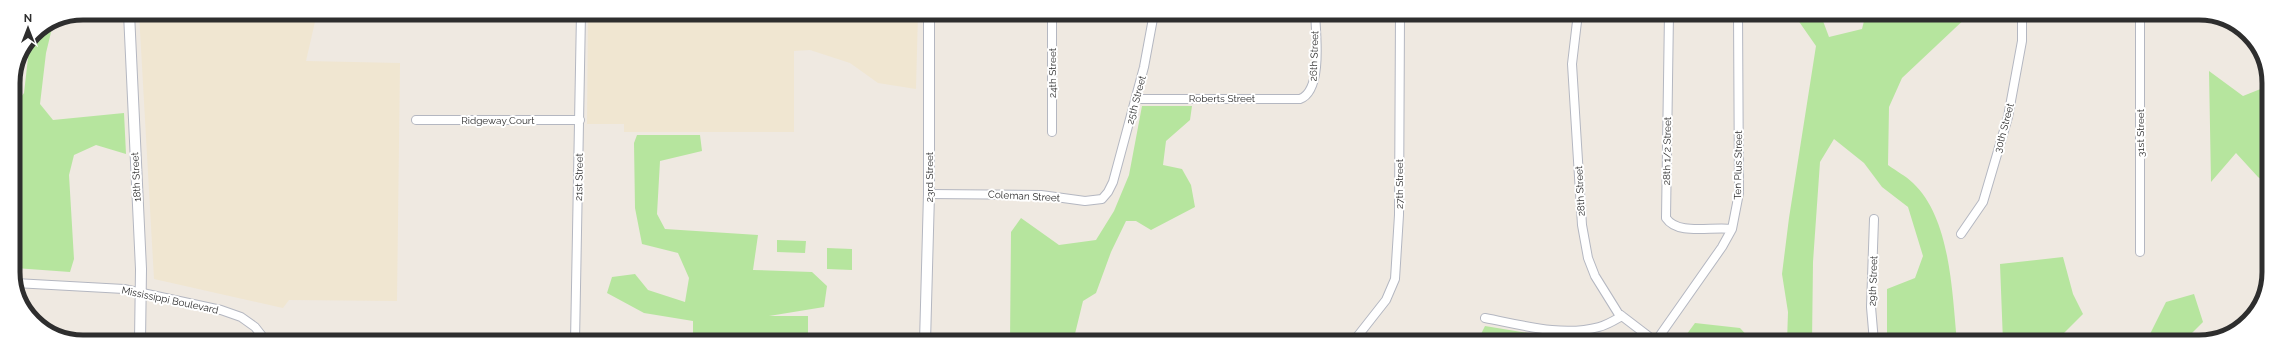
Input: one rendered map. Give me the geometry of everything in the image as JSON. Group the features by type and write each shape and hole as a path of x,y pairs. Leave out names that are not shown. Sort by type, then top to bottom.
{"street":[{"name":"18th Street","path":"129,20 140,292 140,335"},
{"name":"21st Street","path":"575,335 581,20"},
{"name":"23rd Street","path":"925,335 929,194 928,20"},
{"name":"24th Street","path":"1052,20 1052,132"},
{"name":"25th Street","path":"1112,185 1136,98 1153,20"},
{"name":"26th Street","path":"1308,96 1316,76 1315,20"},
{"name":"27th Street","path":"1359,335 1386,300 1394,278 1400,215 1400,20"},
{"name":"28th Street","path":"1577,20 1572,64 1582,225 1588,258 1595,276 1622,316 1647,335"},
{"name":"28th 1/2 Street","path":"1669,20 1666,218 1670,224 1680,228 1719,227 1732,229"},
{"name":"Ten Plus Street","path":"1661,335 1732,229 1739,193 1738,20"},
{"name":"30th Street","path":"1961,234 1983,202 2008,117 2022,41 2022,20"},
{"name":"31st Street","path":"2140,20 2140,252"},
{"name":"Roberts Street","path":"1136,98 1300,99 1308,96"},
{"name":"Ridgeway Court","path":"416,120 580,120"},
{"name":"Coleman Street","path":"929,194 1041,195 1085,201 1102,199 1112,185"},
{"name":"29th Street","path":"1873,335 1871,307 1874,220"},
{"name":"Mississippi Boulevard","path":"21,283 124,289 140,292 240,317 256,327 261,335"},
{"path":"1485,318 1550,330 1575,330 1600,327 1622,316"}],"shaded area":[{"path":"139,20 315,20 306,61 400,63 397,301 289,300 283,308 154,279"},
{"path":"588,20 918,20 916,89 878,83 850,63 810,50 794,51 794,132 624,132 624,124 587,124"}],"green space":[{"path":"1798,20 1823,20 1829,37 1862,29 1864,20 1964,20 1902,78 1889,107 1888,165 1913,183 1926,198 1935,216 1942,236 1951,280 1956,335 1887,335 1887,289 1915,278 1923,256 1908,207 1882,187 1864,163 1834,139 1820,162 1813,262 1812,335 1787,335 1788,312 1782,274 1789,218 1816,46"},
{"path":"52,29 48,45 48,31"},
{"path":"31,48 47,48 40,104 53,120 124,113 126,154 96,145 74,155 69,175 74,259 70,272 20,268 20,98 24,93 27,55"},
{"path":"2209,71 2243,96 2262,88 2262,180 2236,153 2211,182"},
{"path":"1142,106 1192,106 1190,120 1166,141 1163,165 1182,169 1191,185 1195,207 1151,230 1136,221 1126,221 1111,252 1096,293 1083,301 1075,335 1010,335 1011,232 1021,218 1059,245 1096,240 1114,211 1129,175"},
{"path":"637,135 700,135 702,151 660,161 657,214 665,229 758,235 753,270 812,272 827,286 824,307 769,316 808,316 808,335 693,335 693,321 644,313 607,293 612,277 635,274 648,290 685,302 689,278 678,253 642,244 635,208 634,143"},
{"path":"777,240 806,241 805,253 777,252"},
{"path":"827,248 852,249 852,270 827,269"},
{"path":"2063,257 2073,294 2083,314 2062,335 2003,335 2000,264"},
{"path":"2194,294 2203,322 2190,335 2150,335 2166,302"},
{"path":"1695,323 1740,328 1746,335 1686,335"},
{"path":"1485,326 1528,333 1530,335 1480,335"}]}
